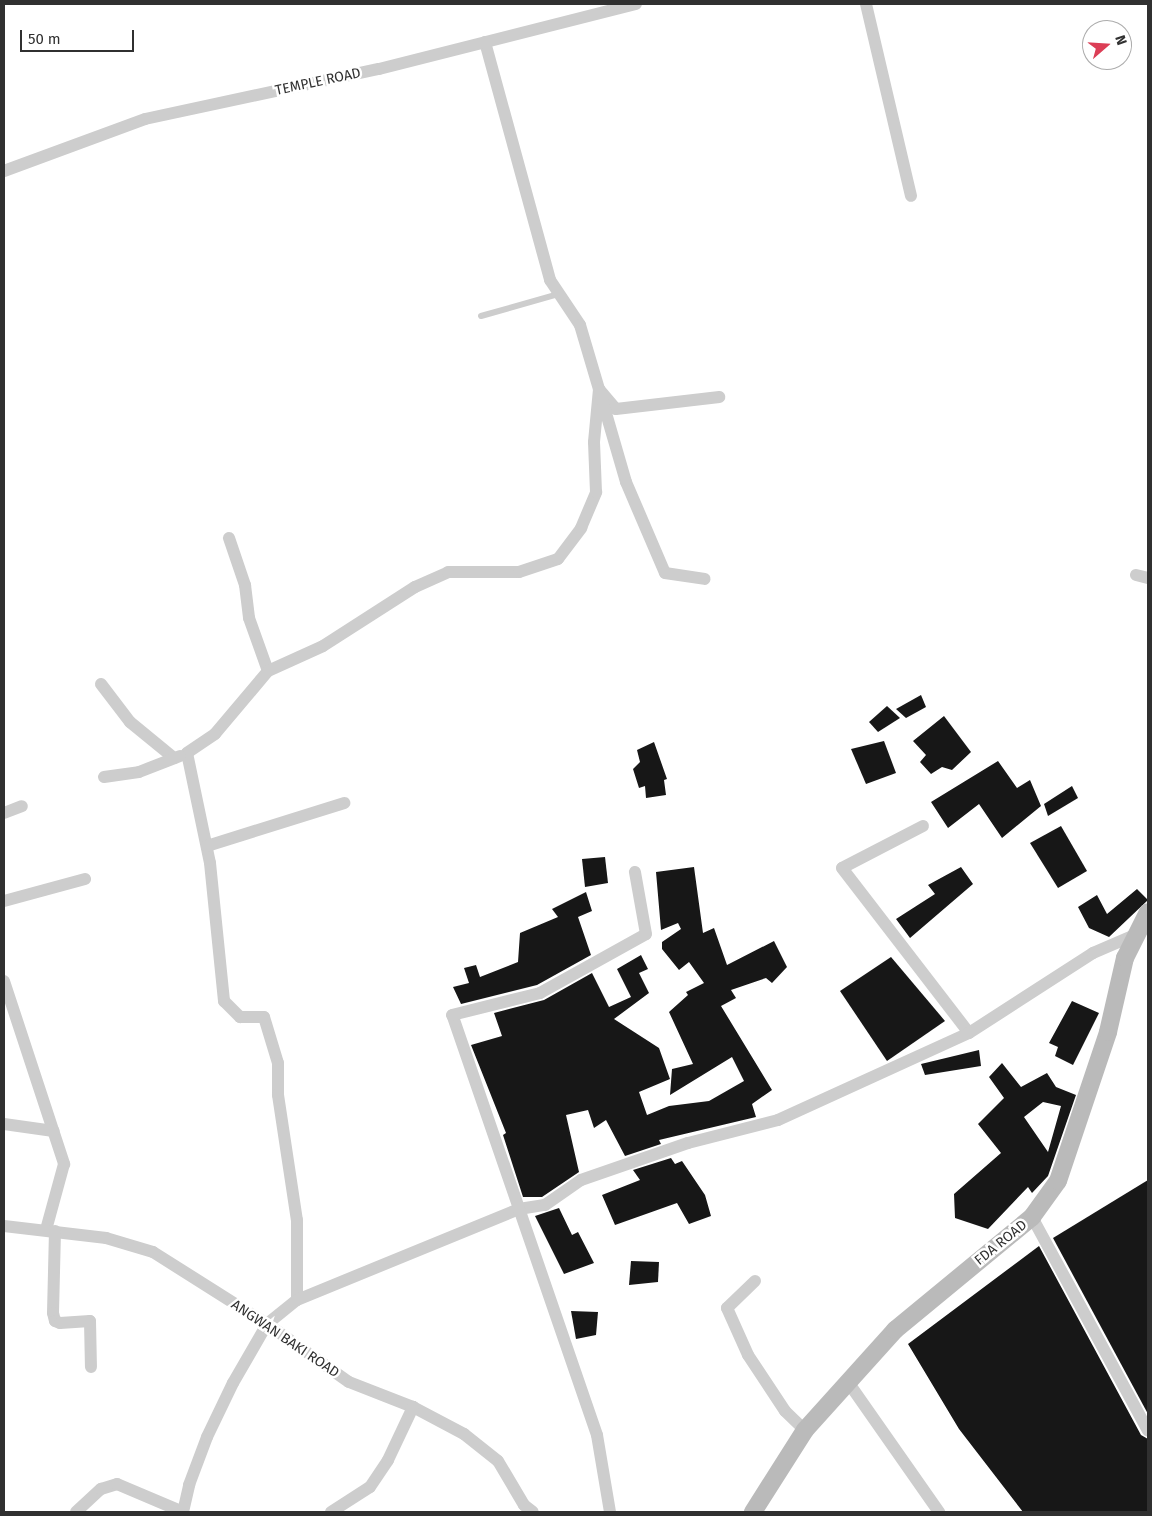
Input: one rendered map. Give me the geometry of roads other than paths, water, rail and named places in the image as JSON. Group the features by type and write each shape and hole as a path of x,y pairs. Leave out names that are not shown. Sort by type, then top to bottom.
{"street":[{"name":"TEMPLE ROAD","path":"4,171 145,119 485,42 636,4"},
{"path":"866,4 911,196"},
{"path":"485,42 550,280 580,325 626,482 665,573 705,579"},
{"path":"599,390 616,409 719,398"},
{"path":"104,777 139,772 187,753 215,734 268,671 323,646 415,587 448,572 519,572 558,559 581,528 596,492 594,442 599,390"},
{"path":"229,538 245,584 249,618 268,671"},
{"path":"102,684 130,722 174,758"},
{"path":"187,753 207,846 224,1001 240,1017 264,1017 278,1063 280,1105 297,1220 297,1300"},
{"path":"207,846 344,803"},
{"path":"4,813 22,806"},
{"path":"923,826 842,868 969,1033"},
{"path":"610,1512 597,1436 452,1015 540,992 646,934 635,872"},
{"path":"4,901 85,879"},
{"name":"FDA ROAD","path":"753,1512 805,1430 894,1330 1032,1217 1058,1181 1108,1032 1125,958 1148,912"},
{"path":"76,1512 101,1489 117,1484 183,1512 188,1485 207,1437 266,1324 297,1300 519,1209 545,1205 581,1180 688,1143 778,1120 969,1033 1093,953 1137,934"},
{"path":"4,981 64,1164 50,1231 53,1313 55,1321 90,1321 91,1368"},
{"path":"4,1124 54,1131"},
{"path":"1032,1217 1148,1431"},
{"name":"ANGWAN BAKI ROAD","path":"4,1226 106,1238 152,1252 266,1324 348,1382 413,1407 487,1450 533,1512"},
{"path":"756,1281 727,1308 748,1355 785,1411 805,1430"},
{"path":"848,1382 939,1512"},
{"path":"331,1512 370,1487 388,1460 413,1407"}],"lane":[{"path":"480,316 560,294"}]}
